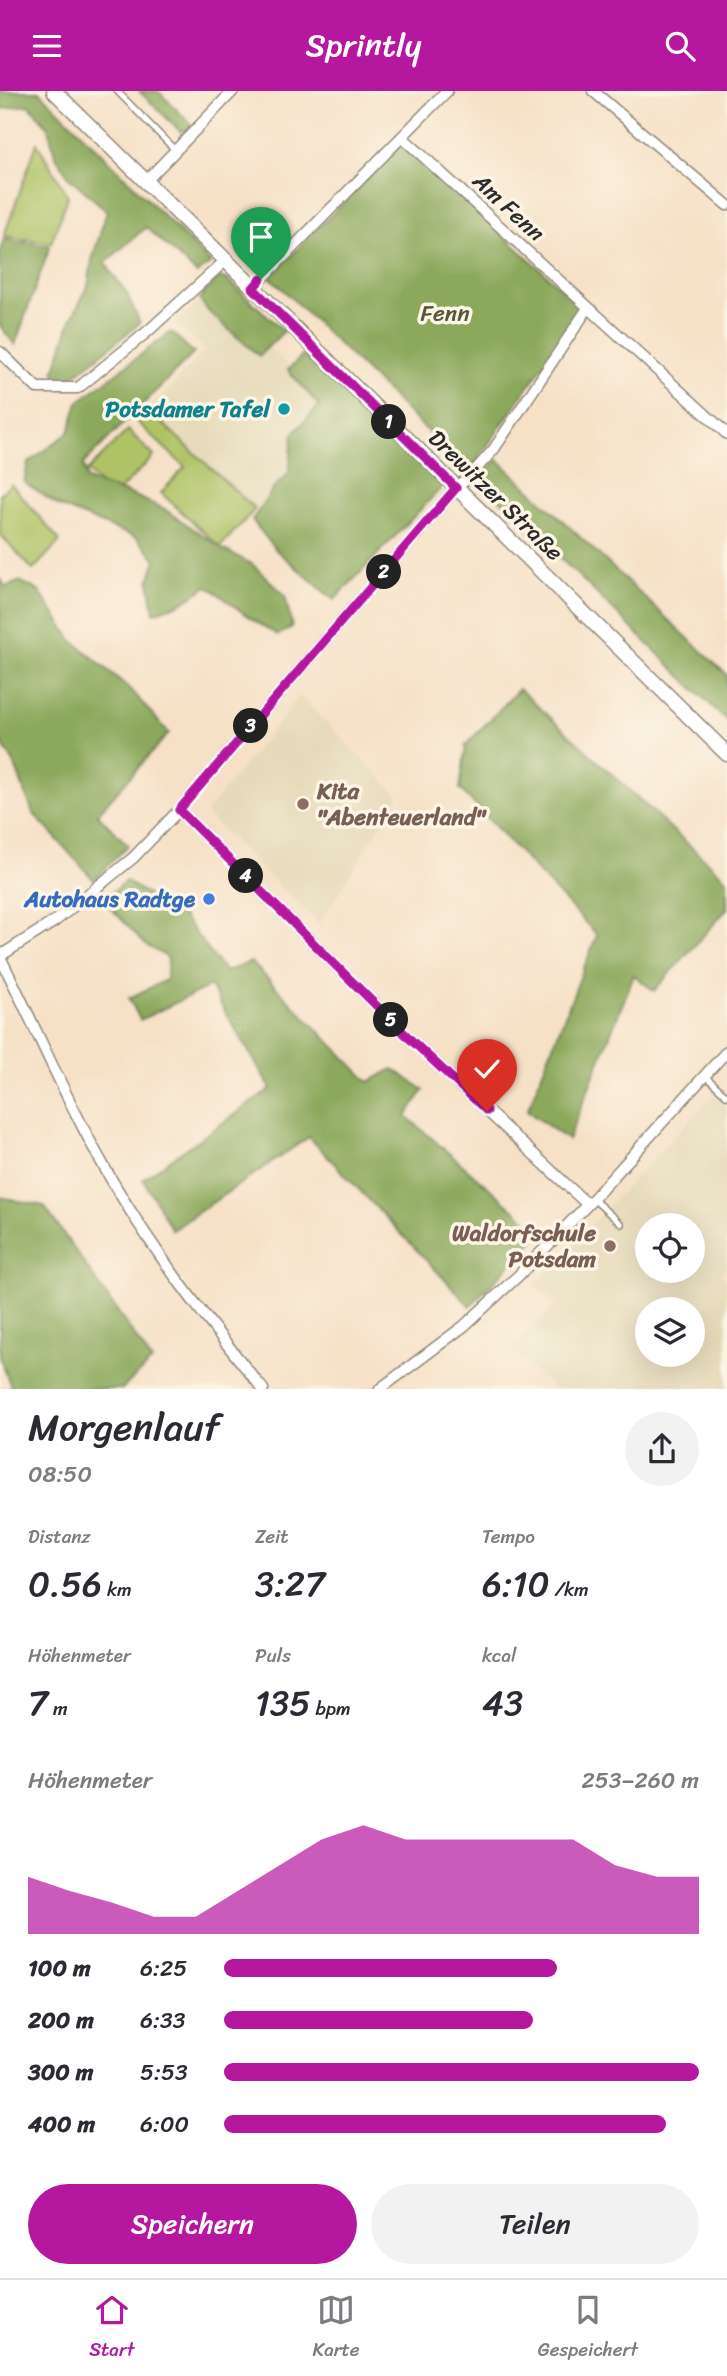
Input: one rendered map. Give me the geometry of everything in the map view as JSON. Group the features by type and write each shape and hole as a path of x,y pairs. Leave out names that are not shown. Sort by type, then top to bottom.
{"street":[{"name":"Drewitzer Straße","path":"54,91 727,754"},
{"path":"146,181 233,91"},
{"path":"253,288 447,91"},
{"path":"593,91 727,205"},
{"name":"Am Fenn","path":"402,137 727,434"},
{"path":"0,352 37,388 78,388 147,332 225,261"},
{"path":"263,1389 177,1281 104,1167 77,1118 0,956 55,921 133,858 179,810 456,488 494,449 588,308"},
{"path":"179,810 410,1039 590,1201"},
{"path":"380,1389 464,1326 518,1276 727,1051"}],"lane":[{"path":"117,91 176,150"},
{"path":"705,1076 727,1096"},
{"path":"590,1201 621,1224"}],"shaded area":[{"path":"198,303 259,356 268,347 327,402 312,454 255,508 149,410 205,350 176,324"},
{"name":"Kita \"Abenteuerland\"","path":"300,696 399,796 319,924 205,813"},
{"name":"Waldorfschule Potsdam","path":"713,1095 727,1107 727,1266 720,1274 727,1280 727,1389 554,1389 510,1347 557,1305 534,1285"}],"green space":[{"path":"0,91 39,91 211,263 197,274 146,227 105,263 127,294 140,323 69,380 60,378 54,372 71,320 88,286 92,260 107,211 69,177 55,155 48,127 29,105 0,109"},
{"path":"139,91 158,91 192,125 181,132"},
{"path":"37,143 68,196 51,243 4,236"},
{"name":"Fenn","path":"402,143 583,308 469,472 270,277"},
{"path":"4,239 50,246 15,345 0,326 0,251"},
{"path":"219,277 228,280 284,331 259,356 209,312 199,299"},
{"path":"171,332 194,353 83,464 87,480 164,509 224,550 252,564 285,595 292,627 278,635 250,618 208,586 181,603 154,613 149,581 156,559 137,538 59,506 24,482 28,463 69,432 78,402"},
{"path":"303,355 443,486 334,600 276,550 252,520 275,487 289,473 293,434 319,406 288,370"},
{"path":"147,409 255,509 220,547 161,493 185,467 136,421"},
{"path":"128,430 154,456 113,497 87,471"},
{"path":"497,459 727,675 727,721 480,480"},
{"path":"11,484 60,541 33,570 0,534 0,494"},
{"path":"0,579 6,587 20,581 39,591 72,640 129,688 169,733 97,814 128,845 94,880 33,813 14,763 0,741"},
{"path":"519,689 727,880 727,909 654,991 634,975 568,1140 527,1111 597,935 460,789 466,745"},
{"path":"126,881 184,918 225,972 251,962 369,1082 393,1069 424,1090 406,1116 541,1233 470,1306 309,1137 172,1230 143,1179 271,1089 210,986 140,1020 129,998 166,980 168,958 146,945 103,900"},
{"path":"0,1197 44,1206 152,1361 122,1389 12,1389 0,1358"}],"place":[{"name":"Potsdamer Tafel","path":"284,409"},
{"name":"Kita \"Abenteuerland\"","path":"303,804"},
{"name":"Autohaus Radtge","path":"209,899"},
{"name":"Waldorfschule Potsdam","path":"610,1246"}],"route":[{"path":"261,279 253,288 456,488 179,810 410,1039 487,1111"}]}
